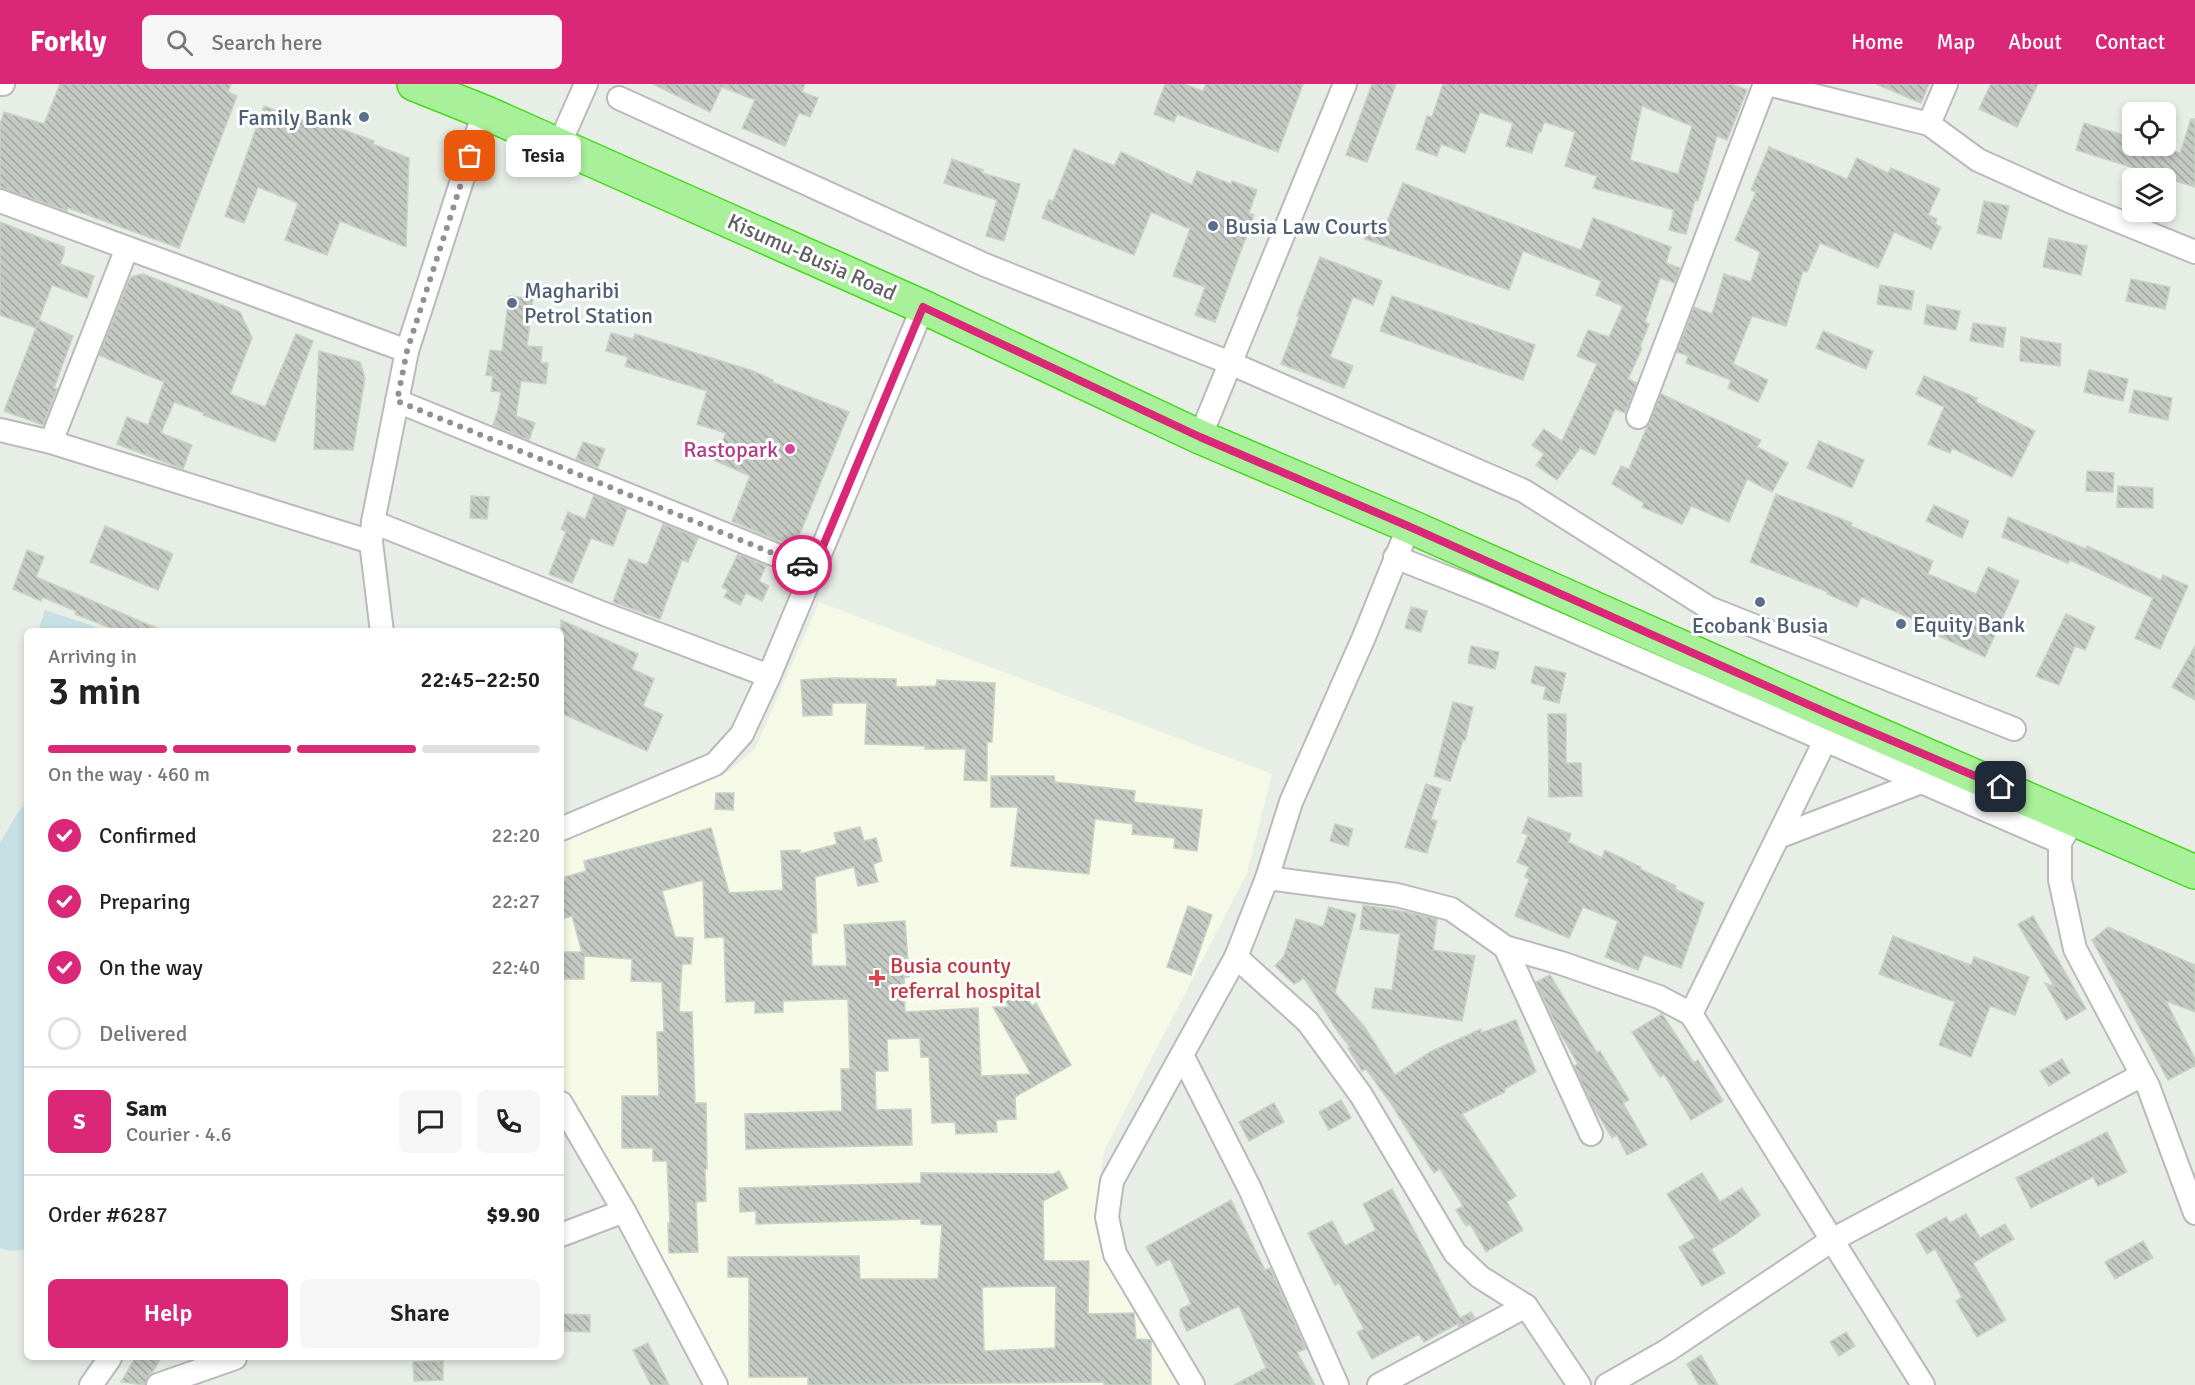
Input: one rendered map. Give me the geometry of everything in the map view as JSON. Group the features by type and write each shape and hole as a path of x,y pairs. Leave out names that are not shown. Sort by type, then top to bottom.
{"highway":[{"name":"Kisumu-Busia Road","path":"414,84 484,112 923,307 1200,437 1408,526 1829,728 2195,872"}],"street":[{"path":"559,145 586,84"},
{"path":"1200,437 1345,84"},
{"path":"1638,417 1767,84 1929,124 1978,160 2067,200 2195,252"},
{"path":"1929,124 1946,84"},
{"path":"619,98 985,265 1230,363 1524,491 1709,608 2014,729"},
{"path":"382,628 372,532 397,401 407,351 484,112"},
{"path":"0,201 407,351"},
{"path":"51,442 127,248"},
{"path":"564,828 715,764 742,734 769,676 923,307"},
{"path":"397,401 813,570"},
{"path":"0,430 51,442 372,532 607,615 769,676"},
{"path":"1193,1385 1116,1254 1107,1217 1112,1181 1236,957 1267,878 1292,802 1364,637 1408,526"},
{"path":"1395,557 1829,728 1921,782 2060,842"},
{"path":"1691,1014 1829,728"},
{"path":"1778,837 1921,782"},
{"path":"2073,822 2060,842 2060,880 2074,949 2148,1086 2195,1214"},
{"path":"1267,878 1397,895 1451,909 1505,947 1659,997 1691,1014 1923,1385"},
{"path":"1505,947 1591,1134"},
{"path":"1236,957 1308,1022 1361,1095 1455,1253 1480,1277 1526,1306 1579,1385"},
{"path":"1182,1055 1250,1189 1337,1385"},
{"path":"1607,1385 1668,1350 1832,1240 2142,1075"},
{"path":"564,1108 624,1211 716,1385"},
{"path":"564,1234 624,1211"},
{"path":"1379,1385 1526,1306"},
{"path":"91,1385 109,1360"},
{"path":"158,1385 229,1360"}],"shaded area":[{"name":"Busia county referral hospital","path":"819,602 1272,774 1247,873 1104,1151 1094,1217 1179,1385 726,1385 564,1088 564,842 728,772 755,749"},
{"path":"45,610 96,627 96,628 39,628"},
{"path":"24,806 24,1249 10,1251 0,1248 0,843"}],"building":[{"path":"60,84 231,84 228,92 237,96 179,248 68,208 67,211 0,187 0,124 4,112 44,124"},
{"path":"653,84 805,84 802,92 818,98 810,117 799,113 785,146 742,128 755,100 722,87 710,112"},
{"path":"1165,84 1184,84 1203,91 1206,84 1303,84 1278,152 1177,114 1174,122 1154,114"},
{"path":"1372,84 1396,84 1367,162 1346,155"},
{"path":"1443,84 1732,84 1747,90 1727,140 1717,136 1686,234 1669,230 1674,210 1593,188 1597,176 1565,166 1575,132 1544,122 1532,153 1506,146 1513,123 1480,112 1465,153 1441,144 1437,156 1416,149 1427,116 1432,117","holes":["1642,106 1692,126 1678,174 1630,160"]},
{"path":"1876,84 1929,84 1921,103"},
{"path":"1991,84 2038,84 2017,127 1979,109"},
{"path":"264,106 323,128 325,123 374,141 373,144 409,158 406,247 340,221 327,255 285,240 298,203 258,187 244,223 225,216"},
{"path":"2191,119 2195,119 2195,187 2176,181 2176,168 2134,168 2076,150 2084,123 2122,135 2122,156 2176,156 2176,152 2180,153"},
{"path":"1769,147 1847,179 1857,158 1888,173 1891,168 1940,189 1928,215 1937,219 1935,224 1941,227 1931,249 1894,232 1878,268 1820,243 1807,272 1803,271 1786,326 1752,316 1733,364 1768,380 1758,402 1728,388 1731,380 1686,363 1688,356 1677,352 1694,307 1712,314 1724,274 1751,282 1760,252 1735,240 1756,192 1751,190"},
{"path":"1074,149 1114,166 1121,152 1192,185 1197,171 1231,184 1232,181 1257,190 1249,213 1254,215 1215,322 1195,315 1205,287 1173,276 1190,229 1151,212 1134,255 1042,218 1049,200 1053,201"},
{"path":"952,159 983,170 982,173 1020,184 1004,241 986,236 997,200 944,183"},
{"path":"1403,183 1581,250 1593,218 1671,247 1666,263 1680,268 1675,283 1660,278 1645,322 1649,324 1640,347 1642,348 1628,379 1637,383 1625,413 1615,409 1595,455 1580,448 1557,480 1536,465 1544,454 1532,445 1544,429 1562,441 1597,364 1577,356 1588,330 1609,337 1623,306 1596,295 1601,281 1523,251 1509,290 1365,239 1372,219 1386,224"},
{"path":"1984,201 2009,206 2001,239 1977,233"},
{"path":"0,222 64,247 60,264 94,276 87,298 52,285 36,328 0,315"},
{"path":"2049,238 2087,246 2081,275 2043,267"},
{"path":"1320,257 1382,281 1373,305 1353,297 1330,357 1353,366 1344,388 1281,364"},
{"path":"143,274 240,312 252,338 230,394 265,407 296,334 313,341 275,442 174,402 161,433 192,445 183,469 117,444 127,417 148,425 164,382 99,355 129,280 133,276"},
{"path":"2131,279 2170,287 2165,309 2126,301"},
{"path":"1880,285 1914,291 1911,310 1877,304"},
{"path":"509,296 533,299 527,346 542,347 541,363 548,363 546,384 521,381 516,416 535,423 529,440 493,425 501,392 491,391 493,376 486,375 490,350 502,351"},
{"path":"1392,296 1535,345 1523,380 1380,331"},
{"path":"1927,305 1960,311 1956,330 1924,324"},
{"path":"39,320 73,336 43,425 4,411"},
{"path":"1973,323 2006,328 2003,347 1970,341"},
{"path":"1823,331 1873,351 1866,369 1816,348"},
{"path":"611,333 633,339 635,334 753,371 773,380 772,382 849,412 795,546 732,521 750,476 714,460 726,433 697,424 707,391 625,366 628,357 606,351"},
{"path":"2021,337 2061,344 2060,366 2020,361"},
{"path":"319,351 360,362 365,378 353,450 314,449"},
{"path":"2089,370 2128,379 2123,401 2084,392"},
{"path":"1924,376 1977,398 1976,402 2035,431 2012,477 1952,448 1950,453 1928,444 1944,407 1916,394"},
{"path":"2134,390 2172,398 2168,420 2129,412"},
{"path":"1661,394 1761,440 1757,447 1788,463 1772,492 1747,479 1729,522 1691,506 1682,524 1642,507 1644,503 1612,484 1621,466 1629,469"},
{"path":"1819,441 1864,460 1852,488 1807,468"},
{"path":"583,442 605,449 598,467 576,459"},
{"path":"2087,471 2114,473 2113,492 2086,491"},
{"path":"2118,486 2153,488 2153,508 2117,507"},
{"path":"1776,494 1852,523 1851,526 1933,561 1928,574 1976,594 1988,567 2019,581 1985,657 1934,634 1936,629 1861,597 1857,607 1827,594 1828,592 1750,562"},
{"path":"594,495 627,509 613,546 591,538 572,583 549,574 566,532 561,529 568,512 585,519"},
{"path":"471,496 489,497 487,519 470,518"},
{"path":"1934,505 1969,521 1962,538 1926,521"},
{"path":"2008,517 2086,549 2087,546 2161,580 2163,575 2188,586 2160,649 2135,638 2153,598 2070,560 2068,563 2002,537"},
{"path":"663,524 698,538 688,562 682,560 660,619 613,602 629,559 647,565"},
{"path":"105,526 173,554 158,590 90,562"},
{"path":"27,550 44,557 36,577 157,628 111,628 75,614 76,611 42,597 41,601 13,589"},
{"path":"738,554 766,566 759,581 769,586 762,601 746,593 740,605 724,597 728,590 722,587"},
{"path":"1411,607 1427,611 1421,632 1405,628"},
{"path":"2066,614 2095,627 2085,650 2075,646 2059,685 2036,676"},
{"path":"561,620 638,654 632,669 654,679 643,706 663,715 647,751 564,714 564,628 561,628"},
{"path":"1471,646 1499,652 1495,669 1468,663"},
{"path":"2195,646 2195,700 2172,687"},
{"path":"1535,666 1566,673 1559,703 1543,699 1546,687 1531,683"},
{"path":"896,679 896,687 936,686 937,680 995,683 992,742 987,742 987,781 964,780 966,749 925,749 925,746 865,744 867,703 832,703 832,715 803,716 801,680"},
{"path":"1453,702 1473,707 1465,741 1463,740 1450,781 1434,776"},
{"path":"1548,714 1566,714 1566,763 1581,763 1582,796 1549,797"},
{"path":"991,776 1054,776 1055,782 1135,791 1134,802 1202,810 1197,851 1174,848 1175,838 1132,834 1133,824 1095,819 1089,874 1011,866 1018,807 991,807"},
{"path":"1426,784 1441,789 1431,819 1437,821 1427,853 1405,847"},
{"path":"716,793 734,793 733,810 715,809"},
{"path":"1528,817 1571,834 1568,842 1602,858 1605,850 1641,867 1640,869 1676,886 1675,889 1704,903 1681,968 1644,955 1638,970 1605,957 1618,921 1583,907 1569,938 1515,916 1529,879 1525,877 1529,867 1517,862 1528,835 1522,833"},
{"path":"1335,824 1353,829 1348,846 1330,841"},
{"path":"860,827 864,841 876,838 882,861 873,864 878,882 858,886 854,867 815,877 817,933 811,933 812,966 847,966 844,925 905,921 909,977 904,977 905,1012 978,1008 981,1076 1031,1074 993,1007 1009,1007 1002,994 1020,984 1032,1006 1036,1003 1071,1065 1015,1097 1016,1119 996,1120 997,1132 956,1134 955,1122 932,1123 929,1057 921,1057 920,1038 887,1039 888,1071 875,1071 876,1110 911,1109 912,1145 746,1149 745,1114 842,1111 841,1069 850,1069 848,999 783,1001 783,1012 755,1013 755,1001 726,1002 724,937 705,938 703,880 662,891 675,937 693,938 691,964 682,964 679,1012 692,1012 695,1103 706,1103 706,1201 696,1202 698,1252 669,1253 667,1161 653,1161 653,1148 622,1148 622,1096 659,1096 657,1032 664,1032 662,982 631,981 632,959 584,956 584,979 564,979 564,952 582,952 572,916 564,918 564,877 586,871 584,861 711,828 729,893 783,890 781,851 800,850 800,854 837,844 834,833"},
{"path":"1363,905 1437,919 1433,950 1475,956 1462,1021 1372,1008 1375,988 1392,990 1400,934 1360,929"},
{"path":"1188,906 1212,915 1191,975 1167,967"},
{"path":"1329,907 1356,914 1335,993 1364,1026 1395,1075 1430,1052 1481,1029 1481,1033 1516,1020 1536,1072 1504,1089 1505,1092 1462,1114 1516,1196 1507,1202 1523,1230 1486,1252 1470,1224 1466,1226 1456,1210 1463,1206 1440,1169 1434,1173 1390,1102 1366,1069 1362,1071 1348,1048 1350,1047 1304,978 1294,984 1275,966 1284,956 1296,919 1323,927"},
{"path":"2033,916 2086,1009 2066,1020 2045,983 2054,986 2018,924"},
{"path":"2108,927 2195,965 2195,1012 2166,1001 2195,1059 2195,1066 2168,1080 2092,940"},
{"path":"1893,936 1971,965 1974,957 2029,977 2015,1015 1990,1006 1971,1057 1939,1045 1955,1002 1879,974"},
{"path":"1550,975 1597,1053 1600,1051 1629,1100 1623,1103 1647,1145 1627,1155 1617,1135 1612,1138 1594,1108 1574,1066 1578,1064 1559,1031 1536,982"},
{"path":"1662,1014 1694,1063 1698,1060 1723,1101 1691,1120 1664,1074 1660,1077 1632,1032"},
{"path":"2062,1059 2070,1073 2049,1086 2040,1071"},
{"path":"1341,1100 1351,1118 1329,1130 1319,1112"},
{"path":"1274,1103 1284,1122 1249,1141 1239,1122"},
{"path":"2107,1132 2127,1172 2098,1186 2093,1177 2031,1208 2016,1178"},
{"path":"1059,1171 1068,1188 1043,1201 1044,1261 1089,1261 1088,1314 1134,1313 1136,1339 1151,1340 1151,1385 1104,1385 1104,1382 808,1385 808,1377 749,1377 749,1277 728,1277 728,1257 859,1256 860,1279 938,1279 942,1225 921,1224 921,1219 756,1224 756,1211 740,1212 739,1188 921,1183 921,1173 1053,1174","holes":["1056,1286 1055,1348 984,1351 982,1287"]},
{"path":"1702,1173 1720,1202 1742,1188 1760,1215 1736,1234 1711,1249 1725,1273 1702,1286 1679,1247 1695,1238 1667,1194"},
{"path":"1392,1189 1460,1318 1471,1312 1475,1318 1459,1327 1457,1324 1424,1342 1419,1334 1372,1359 1357,1332 1364,1329 1339,1283 1335,1285 1308,1233 1332,1221 1345,1246 1376,1230 1363,1204"},
{"path":"1231,1200 1265,1270 1270,1268 1306,1349 1297,1352 1315,1385 1234,1385 1266,1368 1239,1306 1187,1331 1180,1316 1180,1309 1191,1304 1170,1259 1157,1266 1146,1247"},
{"path":"1966,1214 1980,1238 2005,1224 2014,1239 1973,1263 2006,1320 1977,1337 1956,1301 1962,1297 1935,1249 1927,1254 1916,1234 1946,1217 1950,1223"},
{"path":"2143,1241 2153,1258 2115,1279 2105,1262"},
{"path":"564,1314 590,1315 590,1332 564,1331"},
{"path":"1846,1332 1855,1346 1839,1356 1830,1342"},
{"path":"648,1343 669,1385 651,1385 633,1350"},
{"path":"1701,1355 1718,1385 1699,1385 1687,1364"},
{"path":"134,1360 160,1360 147,1377 145,1385 121,1382"},
{"path":"443,1361 443,1380 414,1381 413,1362"}],"way so far":[{"path":"470,156 407,351 397,401 802,565"}],"place":[{"name":"Family Bank","path":"364,117"},
{"name":"Tesia","path":"470,156"},
{"name":"Busia Law Courts","path":"1213,226"},
{"name":"Magharibi Petrol Station","path":"512,303"},
{"name":"Rastopark","path":"790,449"},
{"name":"Ecobank Busia","path":"1760,602"},
{"name":"Equity Bank","path":"1901,624"},
{"name":"Busia county referral hospital","path":"877,978"}],"route":[{"path":"802,565 813,570 923,307 1200,437 1700,654 1834,716 2001,787"}]}
